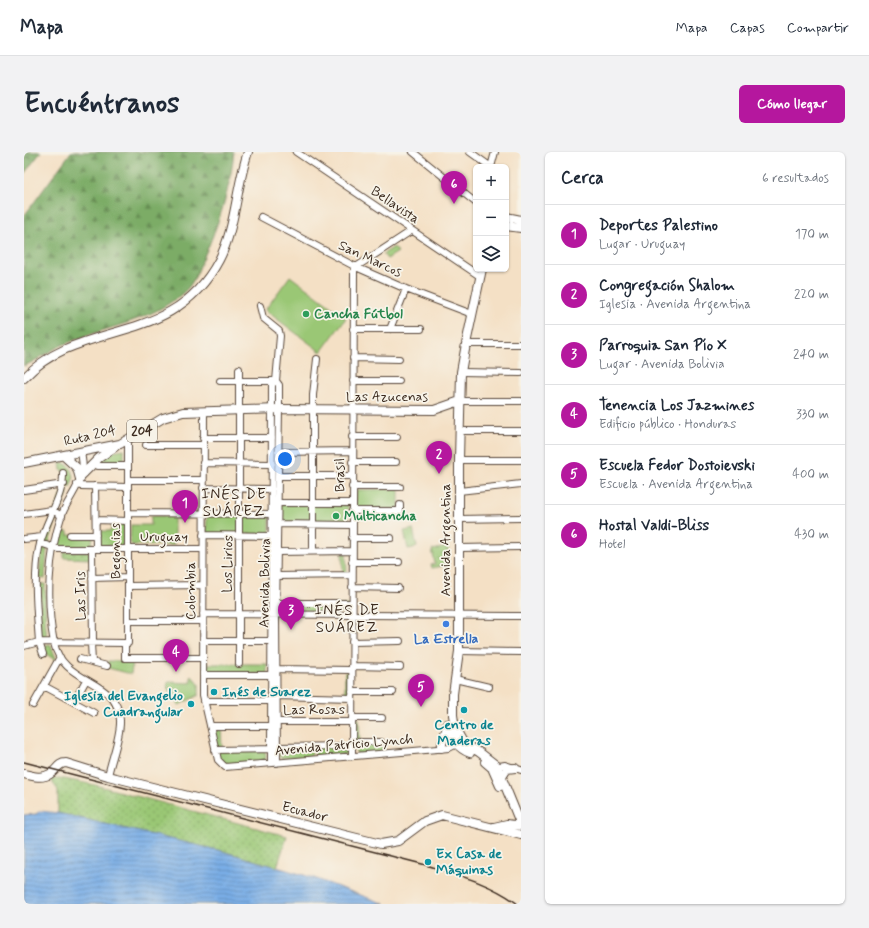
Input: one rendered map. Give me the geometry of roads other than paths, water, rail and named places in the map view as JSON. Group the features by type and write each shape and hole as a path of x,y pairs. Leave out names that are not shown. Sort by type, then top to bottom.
{"main road":[{"path":"24,378 40,364 62,351 158,319 174,309 197,291 214,268 225,245 248,152"},
{"path":"509,221 521,220"},
{"path":"509,222 521,228"},
{"name":"Avenida Argentina","path":"441,748 453,694 459,651 459,460 461,372 481,273"},
{"name":"Las Azucenas","path":"240,410 434,410 460,401"},
{"name":"Ruta 204","path":"24,463 64,456 124,442 168,416 183,412 240,410"},
{"path":"80,479 99,458 124,442"},
{"path":"64,456 77,468 80,479"},
{"name":"Avenida Argentina","path":"453,694 454,724 460,743"},
{"path":"447,724 450,733 460,743 484,755 495,767 502,777 519,825"},
{"name":"Ecuador","path":"24,774 46,776 64,763 108,776 381,844 398,841 425,820 437,815 446,815 521,836 519,825 507,824 489,827"},
{"path":"495,767 511,813 519,825"},
{"path":"502,777 507,769 518,769"},
{"path":"507,824 510,820 511,813"}],"street":[{"name":"Bellavista","path":"296,152 411,230 481,273"},
{"path":"413,152 473,201"},
{"path":"470,152 487,164"},
{"path":"492,164 495,152"},
{"name":"San Marcos","path":"261,217 356,267 406,289 472,314"},
{"path":"356,267 411,230"},
{"name":"Brasil","path":"352,756 354,744 352,720 352,410 354,270 356,267"},
{"path":"390,329 406,289"},
{"name":"Avenida Bolivia","path":"260,306 264,318 279,331 280,336 274,381 279,384 272,438 272,536 276,670 276,696 273,724"},
{"path":"353,329 422,329"},
{"path":"466,344 521,344"},
{"path":"353,358 398,358"},
{"path":"313,551 313,409 317,359"},
{"name":"Los Lirios","path":"239,664 240,369"},
{"path":"461,372 521,373"},
{"path":"220,381 274,381"},
{"path":"353,381 399,381"},
{"path":"460,401 521,401"},
{"name":"Avenida Bolivia","path":"274,763 271,701 271,641 274,614 277,603 278,452 276,410"},
{"name":"Colombia","path":"204,411 204,701 218,760 225,767"},
{"path":"460,431 521,430"},
{"path":"352,437 398,437"},
{"path":"203,438 272,438"},
{"name":"Begonias","path":"124,442 128,466 128,643 125,643 125,658 203,658"},
{"path":"146,445 203,445"},
{"path":"278,452 352,451"},
{"path":"81,452 80,479 62,516 53,548 50,603 54,643 60,657 70,670 105,691 113,700 119,714 120,727 108,776"},
{"path":"459,460 521,460"},
{"path":"352,462 396,462"},
{"path":"203,463 272,464"},
{"path":"98,466 128,466"},
{"path":"43,654 39,642 37,562 41,540 63,485 63,473"},
{"path":"278,476 352,476"},
{"path":"80,479 95,486 203,480"},
{"path":"459,491 521,484"},
{"path":"24,490 63,485 73,492"},
{"name":"Las Iris","path":"92,662 92,578 96,535 95,486"},
{"path":"352,487 400,488"},
{"path":"203,488 272,489"},
{"path":"278,503 352,503"},
{"path":"352,511 400,511 400,506"},
{"path":"24,514 52,510 62,516"},
{"name":"Uruguay","path":"128,513 272,514"},
{"path":"459,519 521,518"},
{"path":"96,520 128,521"},
{"path":"278,524 352,524"},
{"path":"70,534 96,535"},
{"path":"203,536 272,536"},
{"path":"352,538 392,538"},
{"path":"24,539 41,540"},
{"name":"Uruguay","path":"41,540 53,548 203,549"},
{"path":"460,548 521,547"},
{"path":"277,552 352,551"},
{"path":"352,562 399,562"},
{"path":"277,576 352,576"},
{"path":"92,578 128,577"},
{"path":"128,586 203,585"},
{"path":"352,587 398,588"},
{"path":"277,603 352,603"},
{"path":"128,621 203,618 239,613 521,616"},
{"path":"203,641 271,641"},
{"path":"24,646 39,642 125,643"},
{"path":"352,642 400,642"},
{"path":"459,651 521,652"},
{"path":"33,705 60,657"},
{"path":"80,659 107,666"},
{"path":"276,670 400,667"},
{"path":"203,675 271,676"},
{"path":"455,679 489,687"},
{"path":"74,702 86,680"},
{"path":"44,686 94,713"},
{"path":"276,696 352,695 393,692"},
{"path":"204,701 271,701"},
{"name":"Las Rosas","path":"210,726 382,718"},
{"path":"215,750 381,742"},
{"name":"Avenida Patricio Lynch","path":"225,767 449,748 460,743"},
{"path":"495,767 505,765 518,769"}],"water":[{"path":"40,811 58,813 222,851 314,878 385,904 24,904 24,815 36,814"}],"railway":[{"path":"24,762 426,865 485,885 518,904"}],"place":[{"name":"Hostal Valdi-Bliss","path":"454,204"},
{"name":"Cancha Fútbol","path":"306,314"},
{"name":"Congregación Shalom","path":"439,474"},
{"name":"Multicancha","path":"336,516"},
{"name":"Deportes Palestino","path":"185,523"},
{"name":"La Estrella","path":"446,624"},
{"name":"Parroquia San Pío X","path":"291,630"},
{"name":"Tenencia Los Jazmines","path":"176,672"},
{"name":"Inés de Suarez","path":"214,692"},
{"name":"Iglesia del Evangelio Cuadrangular","path":"191,704"},
{"name":"Escuela Fedor Dostoievski","path":"421,707"},
{"name":"Centro de Maderas","path":"464,710"},
{"name":"Ex Casa de Máquinas","path":"428,862"}],"district":[{"name":"INÉS DE SUÁREZ","path":"234,504"},
{"name":"INÉS DE SUÁREZ","path":"347,620"}]}
